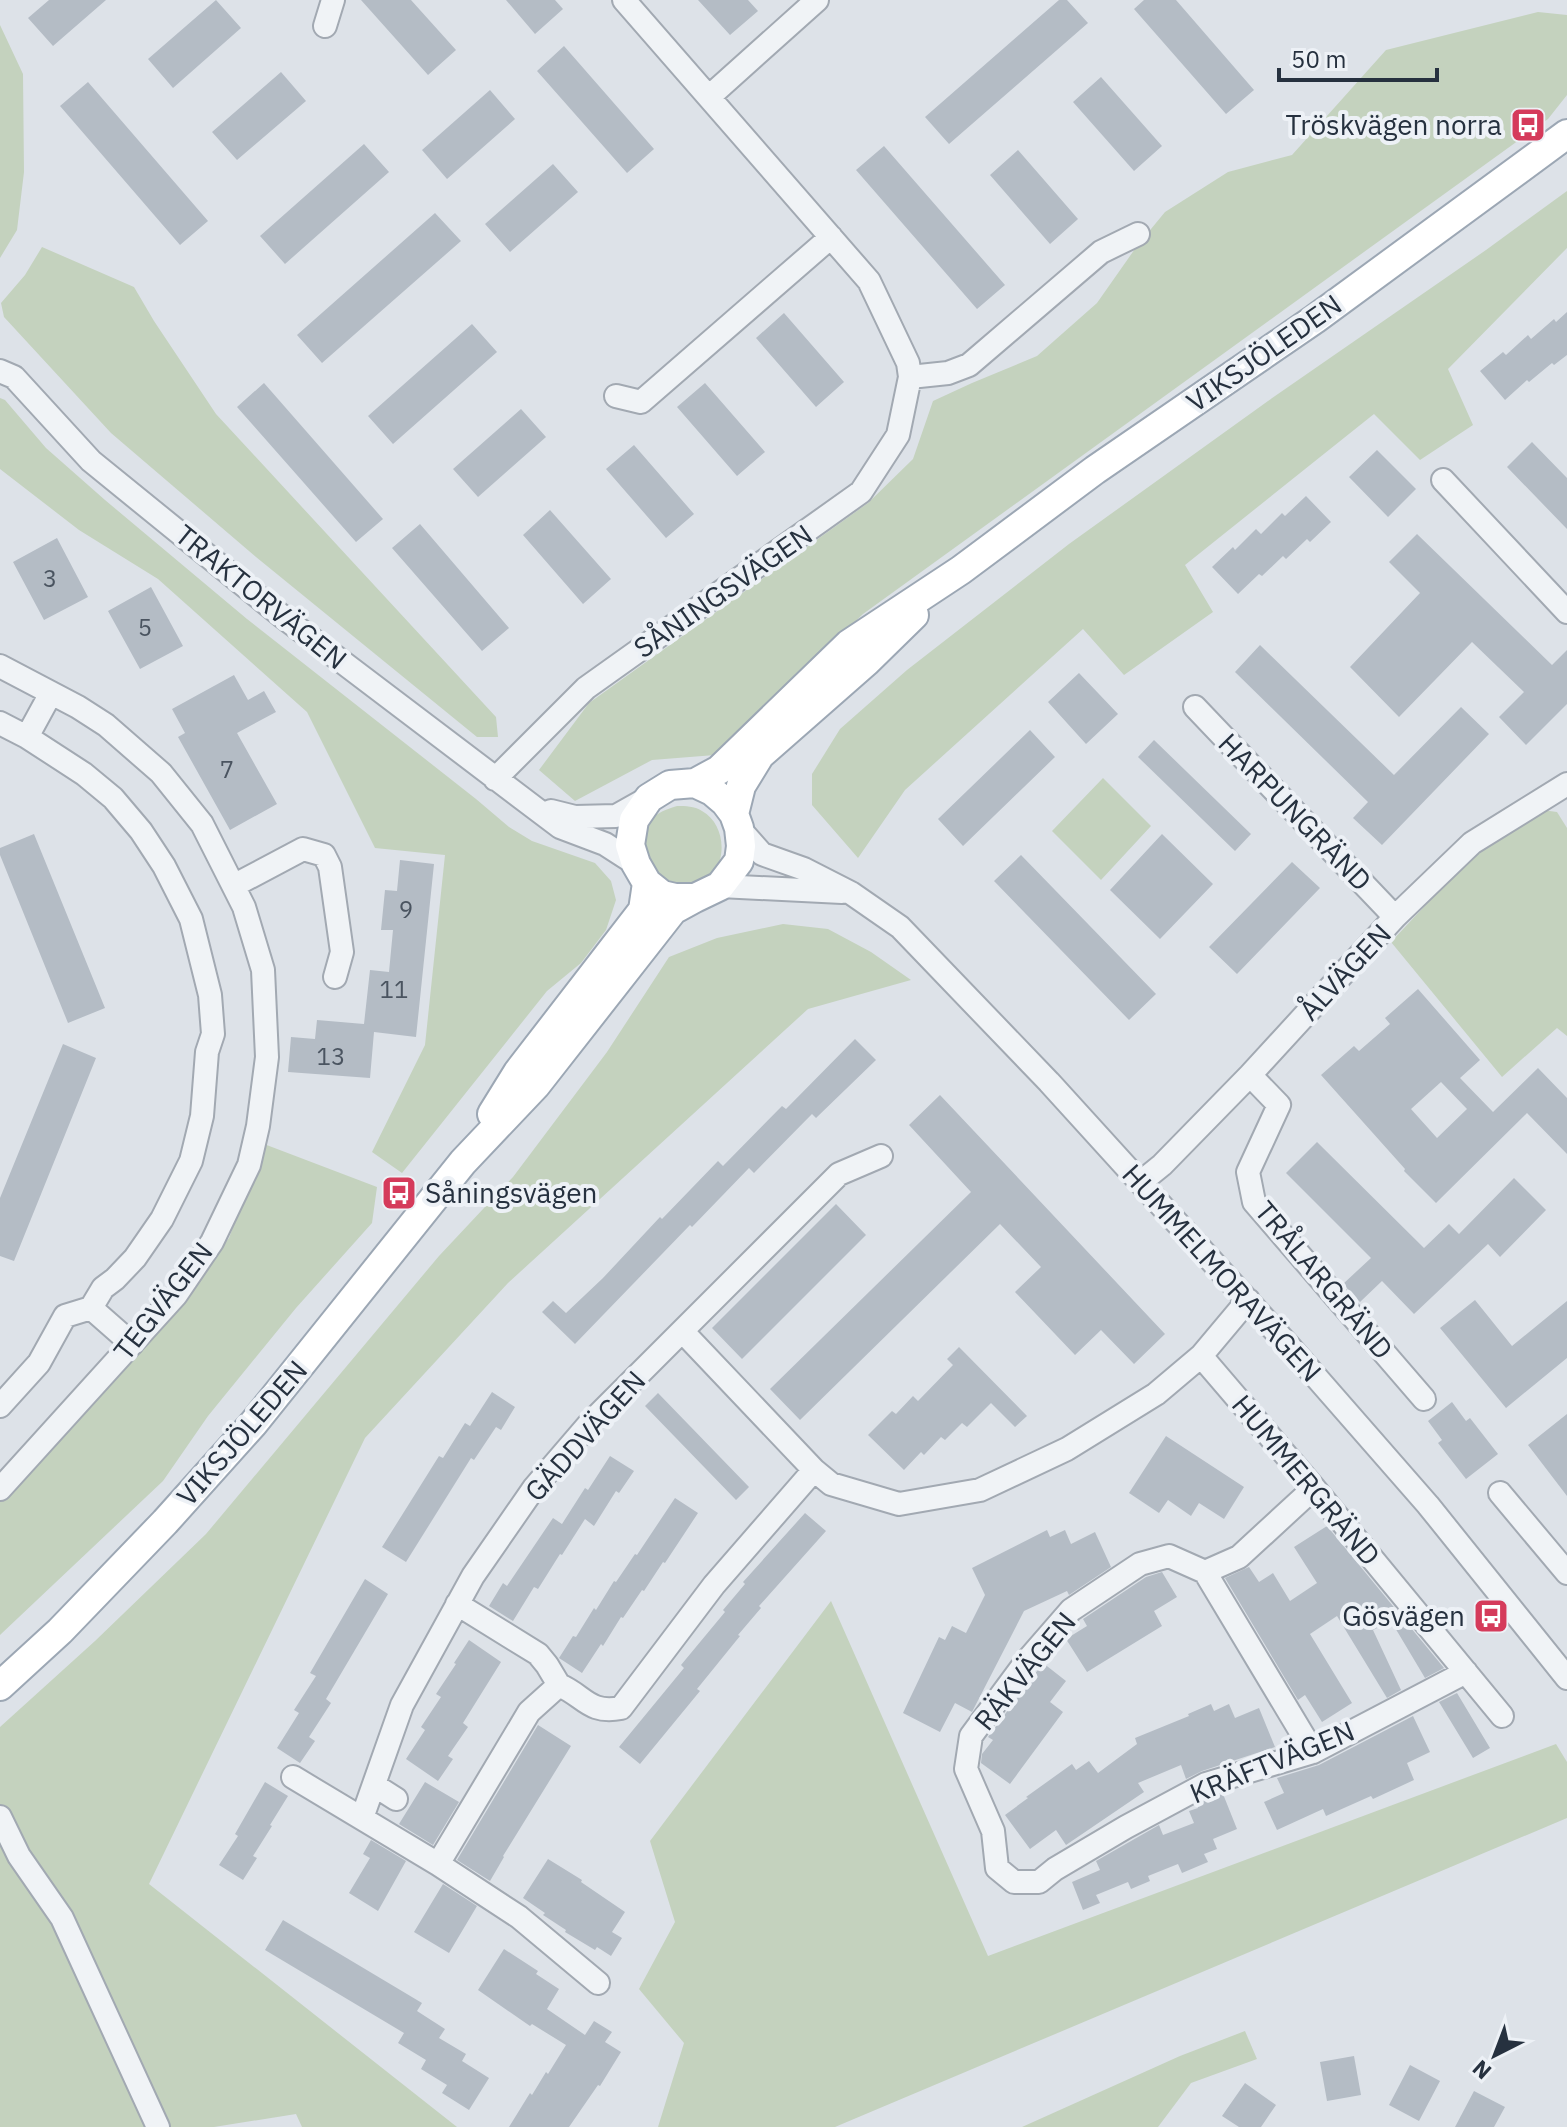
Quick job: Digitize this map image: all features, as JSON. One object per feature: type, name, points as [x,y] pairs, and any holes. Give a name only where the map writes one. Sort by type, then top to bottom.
[{"type":"main road","name":"VIKSJÖLEDEN","points":[[695,783],[719,770],[849,644],[961,570],[1095,470],[1315,319],[1567,134]]},
{"type":"main road","name":"VIKSJÖLEDEN","points":[[736,821],[741,786],[760,755],[866,662],[961,570]]},
{"type":"main road","points":[[695,783],[725,802],[736,821],[741,846],[739,861],[708,892],[675,898],[662,895],[642,873],[630,845],[634,820],[649,798],[670,785],[695,783]]},
{"type":"main road","name":"VIKSJÖLEDEN","points":[[463,1162],[518,1072],[643,910],[642,873]]},
{"type":"main road","name":"VIKSJÖLEDEN","points":[[0,1686],[60,1631],[165,1522],[253,1424],[463,1162],[536,1085],[673,910],[708,892]]},
{"type":"street","points":[[325,26],[333,0]]},
{"type":"street","points":[[624,0],[869,281],[908,363],[910,377],[948,373],[969,365],[1101,252],[1138,234]]},
{"type":"street","points":[[710,96],[817,0]]},
{"type":"street","points":[[616,396],[641,402],[831,237]]},
{"type":"street","name":"TRAKTORVÄGEN","points":[[0,371],[14,377],[91,461],[283,617],[560,827],[605,844],[642,873]]},
{"type":"street","name":"SÅNINGSVÄGEN","points":[[495,779],[586,688],[861,492],[898,435],[910,377]]},
{"type":"street","points":[[1443,480],[1567,612]]},
{"type":"street","name":"TEGVÄGEN","points":[[0,666],[106,725],[161,773],[202,824],[235,885],[263,970],[267,1057],[258,1126],[249,1165],[212,1242],[176,1295],[0,1489]]},
{"type":"street","points":[[27,737],[51,693]]},
{"type":"street","name":"HARPUNGRÄND","points":[[1195,707],[1395,917]]},
{"type":"street","points":[[0,723],[84,774],[113,798],[141,831],[164,866],[191,919],[210,995],[213,1034],[207,1052],[202,1116],[191,1161],[162,1219],[135,1258],[103,1288],[91,1308],[65,1316],[39,1363],[0,1406]]},
{"type":"street","name":"ÅLVÄGEN","points":[[1141,1182],[1162,1165],[1250,1075],[1395,917],[1472,843],[1567,784]]},
{"type":"street","name":"TRAKTORVÄGEN","points":[[536,807],[575,817],[616,816],[649,798]]},
{"type":"street","name":"HUMMELMORAVÄGEN","points":[[736,821],[762,854],[804,869],[851,893],[900,927],[1248,1300],[1428,1505],[1567,1678]]},
{"type":"street","points":[[235,885],[303,849],[324,855],[330,867],[342,952],[335,977]]},
{"type":"street","points":[[708,892],[851,893]]},
{"type":"street","name":"TRÅLARGRÄND","points":[[1250,1075],[1279,1105],[1248,1172],[1254,1202],[1424,1399]]},
{"type":"street","name":"GÄDDVÄGEN","points":[[362,1818],[402,1705],[473,1576],[534,1488],[589,1424],[839,1174],[881,1156]]},
{"type":"street","points":[[683,1332],[785,1451],[831,1484],[899,1504],[980,1490],[1067,1449],[1156,1394],[1201,1356],[1248,1300]]},
{"type":"street","points":[[91,1308],[132,1344]]},
{"type":"street","name":"HUMMERGRÄND","points":[[1201,1356],[1502,1716]]},
{"type":"street","points":[[457,1604],[538,1654],[559,1685],[597,1709],[621,1708],[714,1585],[814,1470]]},
{"type":"street","points":[[1313,1752],[1205,1572],[1239,1557],[1314,1488]]},
{"type":"street","points":[[1500,1493],[1567,1573]]},
{"type":"street","name":"RÄKVÄGEN","points":[[997,1868],[993,1831],[966,1769],[971,1736],[1025,1663],[1071,1610],[1140,1564],[1169,1556],[1205,1572]]},
{"type":"street","name":"KRÄFTVÄGEN","points":[[997,1868],[1014,1882],[1039,1882],[1055,1869],[1126,1827],[1206,1784],[1313,1752],[1466,1672]]},
{"type":"street","points":[[438,1864],[529,1712],[559,1685]]},
{"type":"street","points":[[293,1777],[519,1917],[598,1983]]},
{"type":"street","points":[[374,1785],[396,1799]]},
{"type":"street","points":[[0,1817],[19,1856],[62,1918],[158,2127]]},
{"type":"green space","points":[[1538,12],[1567,15],[1567,95],[1548,119],[863,614],[715,755],[652,760],[575,801],[539,770],[589,703],[868,503],[913,459],[933,401],[1037,356],[1097,303],[1165,212],[1228,172],[1292,155],[1386,50]]},
{"type":"green space","points":[[0,25],[23,74],[24,172],[17,230],[0,258]]},
{"type":"green space","points":[[1567,191],[1567,248],[1448,369],[1473,425],[1420,460],[1374,414],[1185,565],[1213,612],[1124,675],[1083,629],[905,790],[858,858],[812,805],[812,774],[840,729],[907,670],[1069,544]]},
{"type":"green space","points":[[42,247],[134,287],[216,414],[496,717],[498,737],[477,737],[256,557],[111,433],[4,317],[1,303],[25,275]]},
{"type":"green space","points":[[0,398],[46,448],[105,500],[247,619],[509,827],[532,841],[595,863],[611,881],[616,900],[606,930],[581,963],[547,991],[402,1173],[372,1152],[425,1045],[445,855],[375,848],[307,712],[158,579],[79,530],[0,469]]},
{"type":"green space","points":[[1103,778],[1151,826],[1101,880],[1052,831]]},
{"type":"green space","points":[[677,806],[702,811],[718,829],[721,840],[719,864],[713,874],[704,882],[692,886],[666,884],[642,854],[649,822],[659,813]]},
{"type":"green space","points":[[1535,809],[1557,812],[1567,828],[1567,1036],[1557,1028],[1502,1077],[1391,942],[1479,848]]},
{"type":"green space","points":[[783,924],[828,929],[871,952],[911,980],[808,1009],[508,1283],[365,1438],[149,1884],[457,2127],[302,2127],[296,2114],[214,2127],[0,2127],[0,1727],[206,1534],[439,1256],[513,1177],[607,1052],[669,957],[717,938]]},
{"type":"green space","points":[[264,1144],[377,1187],[372,1223],[296,1308],[208,1416],[163,1481],[0,1635],[0,1502],[100,1395],[229,1238]]},
{"type":"green space","points":[[831,1601],[988,1956],[1556,1744],[1567,1762],[1567,1818],[835,2127],[658,2127],[684,2043],[639,1989],[675,1922],[650,1841]]},
{"type":"green space","points":[[1245,2031],[1257,2059],[1191,2083],[1158,2127],[1022,2127],[1180,2056]]},
{"type":"building","points":[[49,0],[106,0],[53,46],[28,18]]},
{"type":"building","points":[[216,0],[241,28],[173,88],[148,59]]},
{"type":"building","points":[[361,0],[411,0],[456,50],[428,75]]},
{"type":"building","points":[[506,0],[555,0],[563,9],[535,34]]},
{"type":"building","points":[[698,0],[748,0],[758,11],[730,35]]},
{"type":"building","points":[[1059,0],[1067,0],[1088,23],[949,144],[925,117]]},
{"type":"building","points":[[1144,0],[1176,0],[1254,90],[1226,114],[1134,9]]},
{"type":"building","points":[[564,46],[654,149],[627,173],[537,71]]},
{"type":"building","points":[[281,72],[306,101],[237,160],[212,132]]},
{"type":"building","points":[[1101,77],[1162,146],[1134,171],[1073,102]]},
{"type":"building","points":[[88,82],[208,221],[180,245],[60,106]]},
{"type":"building","points":[[490,90],[515,119],[447,179],[422,150]]},
{"type":"building","points":[[364,144],[389,172],[285,264],[260,236]]},
{"type":"building","points":[[884,146],[1005,285],[977,309],[856,170]]},
{"type":"building","points":[[1018,150],[1078,219],[1050,244],[990,175]]},
{"type":"building","points":[[553,164],[578,192],[510,252],[485,224]]},
{"type":"building","points":[[435,213],[461,241],[322,363],[297,335]]},
{"type":"building","points":[[1567,312],[1567,355],[1529,382],[1527,380],[1505,400],[1480,371],[1503,352],[1506,355],[1528,335],[1531,339]]},
{"type":"building","points":[[784,313],[844,382],[816,407],[756,338]]},
{"type":"building","points":[[472,324],[497,352],[393,444],[368,416]]},
{"type":"building","points":[[264,383],[383,519],[356,542],[237,407]]},
{"type":"building","points":[[705,383],[765,452],[737,476],[677,407]]},
{"type":"building","points":[[521,409],[546,437],[478,497],[453,469]]},
{"type":"building","points":[[1532,442],[1567,478],[1567,529],[1507,467]]},
{"type":"building","points":[[634,445],[694,514],[666,538],[606,469]]},
{"type":"building","points":[[1377,450],[1416,489],[1388,517],[1349,477]]},
{"type":"building","points":[[1306,496],[1331,522],[1310,542],[1307,539],[1286,559],[1283,556],[1262,576],[1259,574],[1238,594],[1212,567],[1256,529],[1261,534],[1282,513],[1285,516]]},
{"type":"building","points":[[550,510],[611,579],[583,604],[523,535]]},
{"type":"building","points":[[420,524],[509,628],[482,651],[392,548]]},
{"type":"building","points":[[1417,534],[1552,665],[1567,650],[1567,704],[1526,745],[1499,717],[1524,692],[1472,642],[1399,717],[1350,667],[1420,593],[1389,562]]},
{"type":"building","points":[[57,538],[88,597],[44,620],[13,562]]},
{"type":"building","points":[[151,587],[183,646],[140,669],[108,611]]},
{"type":"building","points":[[1260,645],[1394,775],[1461,707],[1489,734],[1382,845],[1353,818],[1368,802],[1235,672]]},
{"type":"building","points":[[1079,673],[1118,714],[1086,744],[1048,702]]},
{"type":"building","points":[[234,675],[248,700],[264,691],[276,712],[237,733],[277,804],[230,830],[178,737],[185,733],[172,709]]},
{"type":"building","points":[[1030,730],[1055,757],[963,846],[938,819]]},
{"type":"building","points":[[1154,740],[1251,834],[1235,851],[1138,757]]},
{"type":"building","points":[[34,834],[105,1008],[68,1023],[0,855],[0,848]]},
{"type":"building","points":[[1162,834],[1213,884],[1160,939],[1110,890]]},
{"type":"building","points":[[1021,855],[1156,994],[1129,1020],[994,881]]},
{"type":"building","points":[[400,860],[434,864],[416,1037],[374,1032],[370,1078],[288,1072],[291,1037],[315,1039],[317,1020],[364,1024],[370,970],[389,972],[393,930],[381,930],[385,890],[397,891]]},
{"type":"building","points":[[1292,862],[1320,888],[1237,974],[1209,947]]},
{"type":"building","points":[[1418,989],[1480,1060],[1460,1078],[1493,1112],[1538,1068],[1567,1098],[1567,1154],[1527,1113],[1436,1203],[1404,1171],[1321,1075],[1354,1046],[1359,1051],[1390,1024],[1385,1018]],"holes":[[[1441,1082],[1467,1109],[1437,1138],[1411,1109]]]},
{"type":"building","points":[[855,1039],[876,1060],[816,1118],[812,1114],[754,1173],[749,1168],[575,1344],[542,1312],[553,1301],[566,1313],[718,1161],[723,1166],[782,1106],[786,1109]]},
{"type":"building","points":[[63,1044],[96,1058],[14,1261],[0,1256],[0,1198]]},
{"type":"building","points":[[940,1095],[1165,1334],[1134,1364],[1101,1330],[1075,1355],[1015,1292],[1041,1267],[1000,1224],[800,1420],[770,1389],[971,1192],[909,1125]]},
{"type":"building","points":[[1317,1142],[1424,1248],[1449,1224],[1459,1234],[1514,1178],[1546,1210],[1500,1257],[1488,1244],[1414,1314],[1382,1281],[1360,1302],[1343,1284],[1371,1258],[1286,1173]]},
{"type":"building","points":[[836,1204],[866,1235],[742,1359],[712,1328]]},
{"type":"building","points":[[1475,1300],[1512,1346],[1567,1301],[1567,1358],[1506,1408],[1440,1328]]},
{"type":"building","points":[[959,1347],[1027,1416],[1015,1427],[991,1403],[967,1427],[962,1423],[945,1440],[941,1437],[904,1470],[868,1435],[892,1411],[896,1414],[913,1396],[918,1401],[953,1365],[947,1359]]},
{"type":"building","points":[[492,1392],[515,1407],[501,1430],[496,1427],[474,1460],[471,1458],[406,1562],[382,1547],[439,1456],[443,1458],[465,1423],[470,1426]]},
{"type":"building","points":[[658,1393],[749,1487],[736,1500],[645,1406]]},
{"type":"building","points":[[1452,1402],[1466,1421],[1470,1418],[1498,1454],[1466,1479],[1438,1443],[1442,1440],[1428,1421]]},
{"type":"building","points":[[1567,1414],[1567,1496],[1528,1445]]},
{"type":"building","points":[[1166,1436],[1244,1487],[1224,1519],[1199,1503],[1191,1516],[1168,1500],[1159,1513],[1129,1493]]},
{"type":"building","points":[[610,1456],[634,1471],[619,1493],[616,1491],[594,1526],[585,1519],[538,1589],[534,1587],[513,1621],[489,1606],[503,1583],[507,1586],[553,1518],[562,1524]]},
{"type":"building","points":[[675,1498],[698,1513],[665,1563],[621,1617],[582,1673],[559,1658],[614,1581],[637,1555]]},
{"type":"building","points":[[805,1513],[826,1531],[759,1606],[761,1608],[697,1689],[700,1691],[640,1764],[619,1747],[684,1668],[681,1665],[725,1612],[723,1610],[745,1584],[743,1582]]},
{"type":"building","points":[[1327,1526],[1444,1668],[1425,1678],[1391,1621],[1373,1630],[1401,1690],[1387,1698],[1337,1616],[1310,1634],[1352,1703],[1322,1722],[1305,1695],[1298,1700],[1225,1578],[1249,1567],[1259,1582],[1273,1573],[1290,1601],[1317,1583],[1294,1547]]},
{"type":"building","points":[[1047,1530],[1050,1537],[1065,1530],[1071,1544],[1095,1532],[1111,1567],[1069,1595],[1067,1591],[1024,1611],[972,1712],[955,1703],[940,1732],[903,1713],[939,1637],[945,1640],[952,1626],[966,1633],[985,1595],[972,1568]]},
{"type":"building","points":[[1162,1572],[1177,1597],[1154,1611],[1162,1626],[1087,1672],[1066,1639],[1087,1626],[1083,1619],[1146,1577]]},
{"type":"building","points":[[365,1579],[388,1594],[326,1699],[331,1703],[309,1737],[315,1741],[300,1763],[277,1748],[299,1713],[294,1710],[316,1676],[310,1673]]},
{"type":"building","points":[[469,1640],[501,1662],[463,1723],[468,1727],[448,1756],[453,1759],[438,1781],[406,1759],[425,1730],[421,1727],[441,1697],[436,1694]]},
{"type":"building","points":[[1043,1663],[1066,1681],[1050,1702],[1063,1712],[1010,1784],[981,1763],[982,1754],[993,1740],[988,1737]]},
{"type":"building","points":[[1457,1693],[1490,1748],[1473,1758],[1439,1702]]},
{"type":"building","points":[[1211,1704],[1214,1711],[1229,1704],[1235,1718],[1259,1708],[1275,1747],[1186,1779],[1181,1765],[1138,1783],[1144,1792],[1066,1845],[1056,1830],[1030,1849],[1005,1815],[1072,1764],[1076,1770],[1089,1761],[1098,1773],[1137,1744],[1135,1738]]},
{"type":"building","points":[[1413,1716],[1430,1752],[1407,1763],[1414,1780],[1326,1816],[1323,1809],[1277,1830],[1264,1802],[1284,1793],[1277,1778],[1319,1765]]},
{"type":"building","points":[[538,1725],[571,1746],[490,1881],[457,1860]]},
{"type":"building","points":[[265,1782],[288,1796],[253,1856],[257,1858],[243,1880],[219,1865],[238,1836],[235,1834]]},
{"type":"building","points":[[425,1782],[459,1802],[433,1845],[399,1824]]},
{"type":"building","points":[[1223,1794],[1237,1829],[1213,1839],[1217,1849],[1204,1854],[1208,1862],[1182,1873],[1178,1864],[1148,1876],[1150,1881],[1131,1889],[1128,1882],[1096,1895],[1100,1903],[1083,1910],[1072,1882],[1100,1870],[1096,1861],[1159,1825],[1163,1835],[1194,1823],[1189,1811],[1211,1797]]},
{"type":"building","points":[[371,1840],[406,1861],[378,1911],[349,1893],[370,1858],[363,1854]]},
{"type":"building","points":[[548,1859],[625,1912],[612,1932],[622,1938],[611,1956],[565,1932],[523,1898]]},
{"type":"building","points":[[443,1884],[477,1906],[449,1953],[414,1932]]},
{"type":"building","points":[[283,1920],[422,2003],[417,2011],[445,2029],[439,2038],[466,2054],[462,2061],[489,2078],[469,2110],[442,2093],[447,2085],[421,2069],[426,2060],[398,2043],[404,2033],[265,1950]]},
{"type":"building","points":[[504,1949],[559,1989],[547,2009],[585,2035],[594,2021],[612,2032],[605,2042],[621,2052],[569,2127],[509,2127],[566,2045],[532,2024],[530,2026],[478,1990]]},
{"type":"building","points":[[1354,2056],[1361,2095],[1327,2101],[1320,2062]]},
{"type":"building","points":[[1410,2065],[1440,2081],[1419,2121],[1389,2105]]},
{"type":"building","points":[[1245,2083],[1276,2105],[1261,2127],[1239,2127],[1222,2116]]},
{"type":"building","points":[[1474,2091],[1505,2107],[1494,2127],[1455,2127]]},
{"type":"place","name":"Tröskvägen norra","points":[[1528,125]]},
{"type":"place","name":"Såningsvägen","points":[[399,1193]]},
{"type":"place","name":"Gösvägen","points":[[1491,1616]]}]
